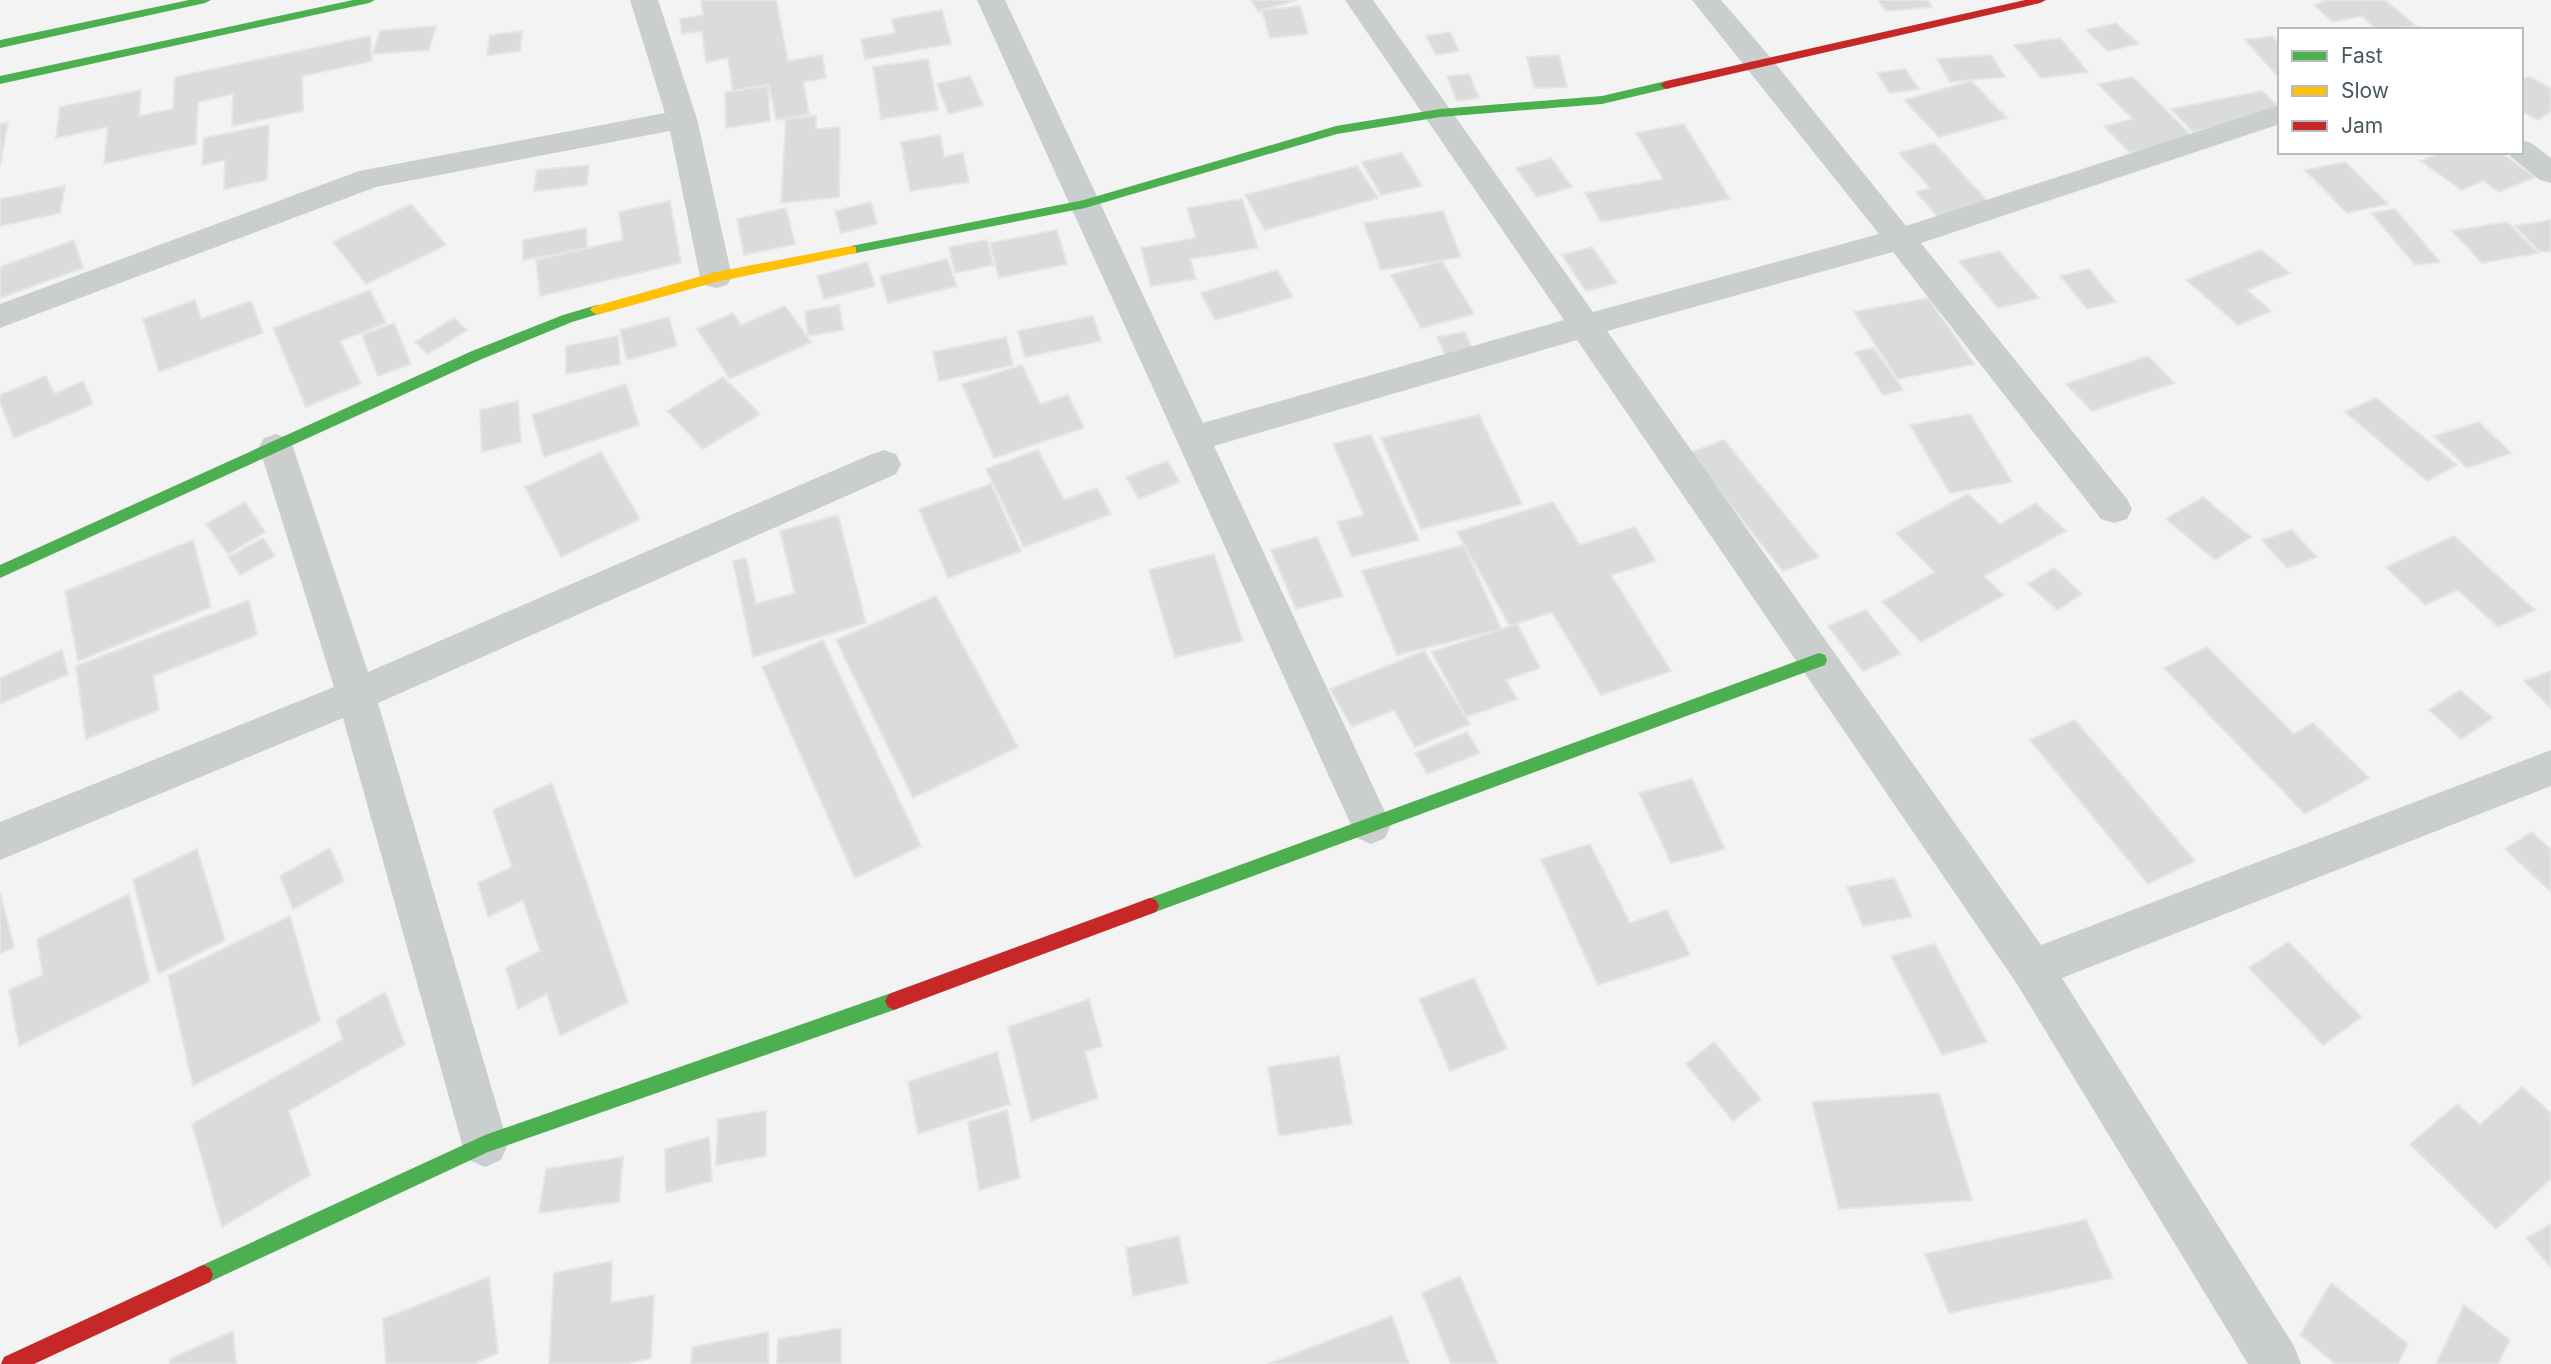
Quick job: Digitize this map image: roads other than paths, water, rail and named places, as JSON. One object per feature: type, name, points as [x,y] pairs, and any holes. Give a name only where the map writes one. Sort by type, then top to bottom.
[{"type":"street","points":[[0,44],[205,0]]},
{"type":"street","points":[[0,80],[369,0]]},
{"type":"street","points":[[644,0],[681,119],[716,277]]},
{"type":"street","points":[[991,0],[1371,825]]},
{"type":"street","points":[[1359,0],[2032,969],[2276,1364]]},
{"type":"street","points":[[1706,0],[1761,64],[2114,509]]},
{"type":"street","points":[[0,572],[477,355],[568,318],[716,277],[1085,204],[1336,130],[1440,113],[1602,100],[2040,0]]},
{"type":"street","points":[[1192,439],[1587,325],[1900,239],[2278,115]]},
{"type":"street","points":[[0,316],[370,178],[681,119]]},
{"type":"street","points":[[2523,152],[2551,173]]},
{"type":"street","points":[[276,447],[356,695],[485,1144]]},
{"type":"street","points":[[0,841],[356,695],[884,464]]},
{"type":"street","points":[[11,1364],[485,1144],[893,1000],[1819,660]]},
{"type":"street","points":[[2032,969],[2551,768]]}]
